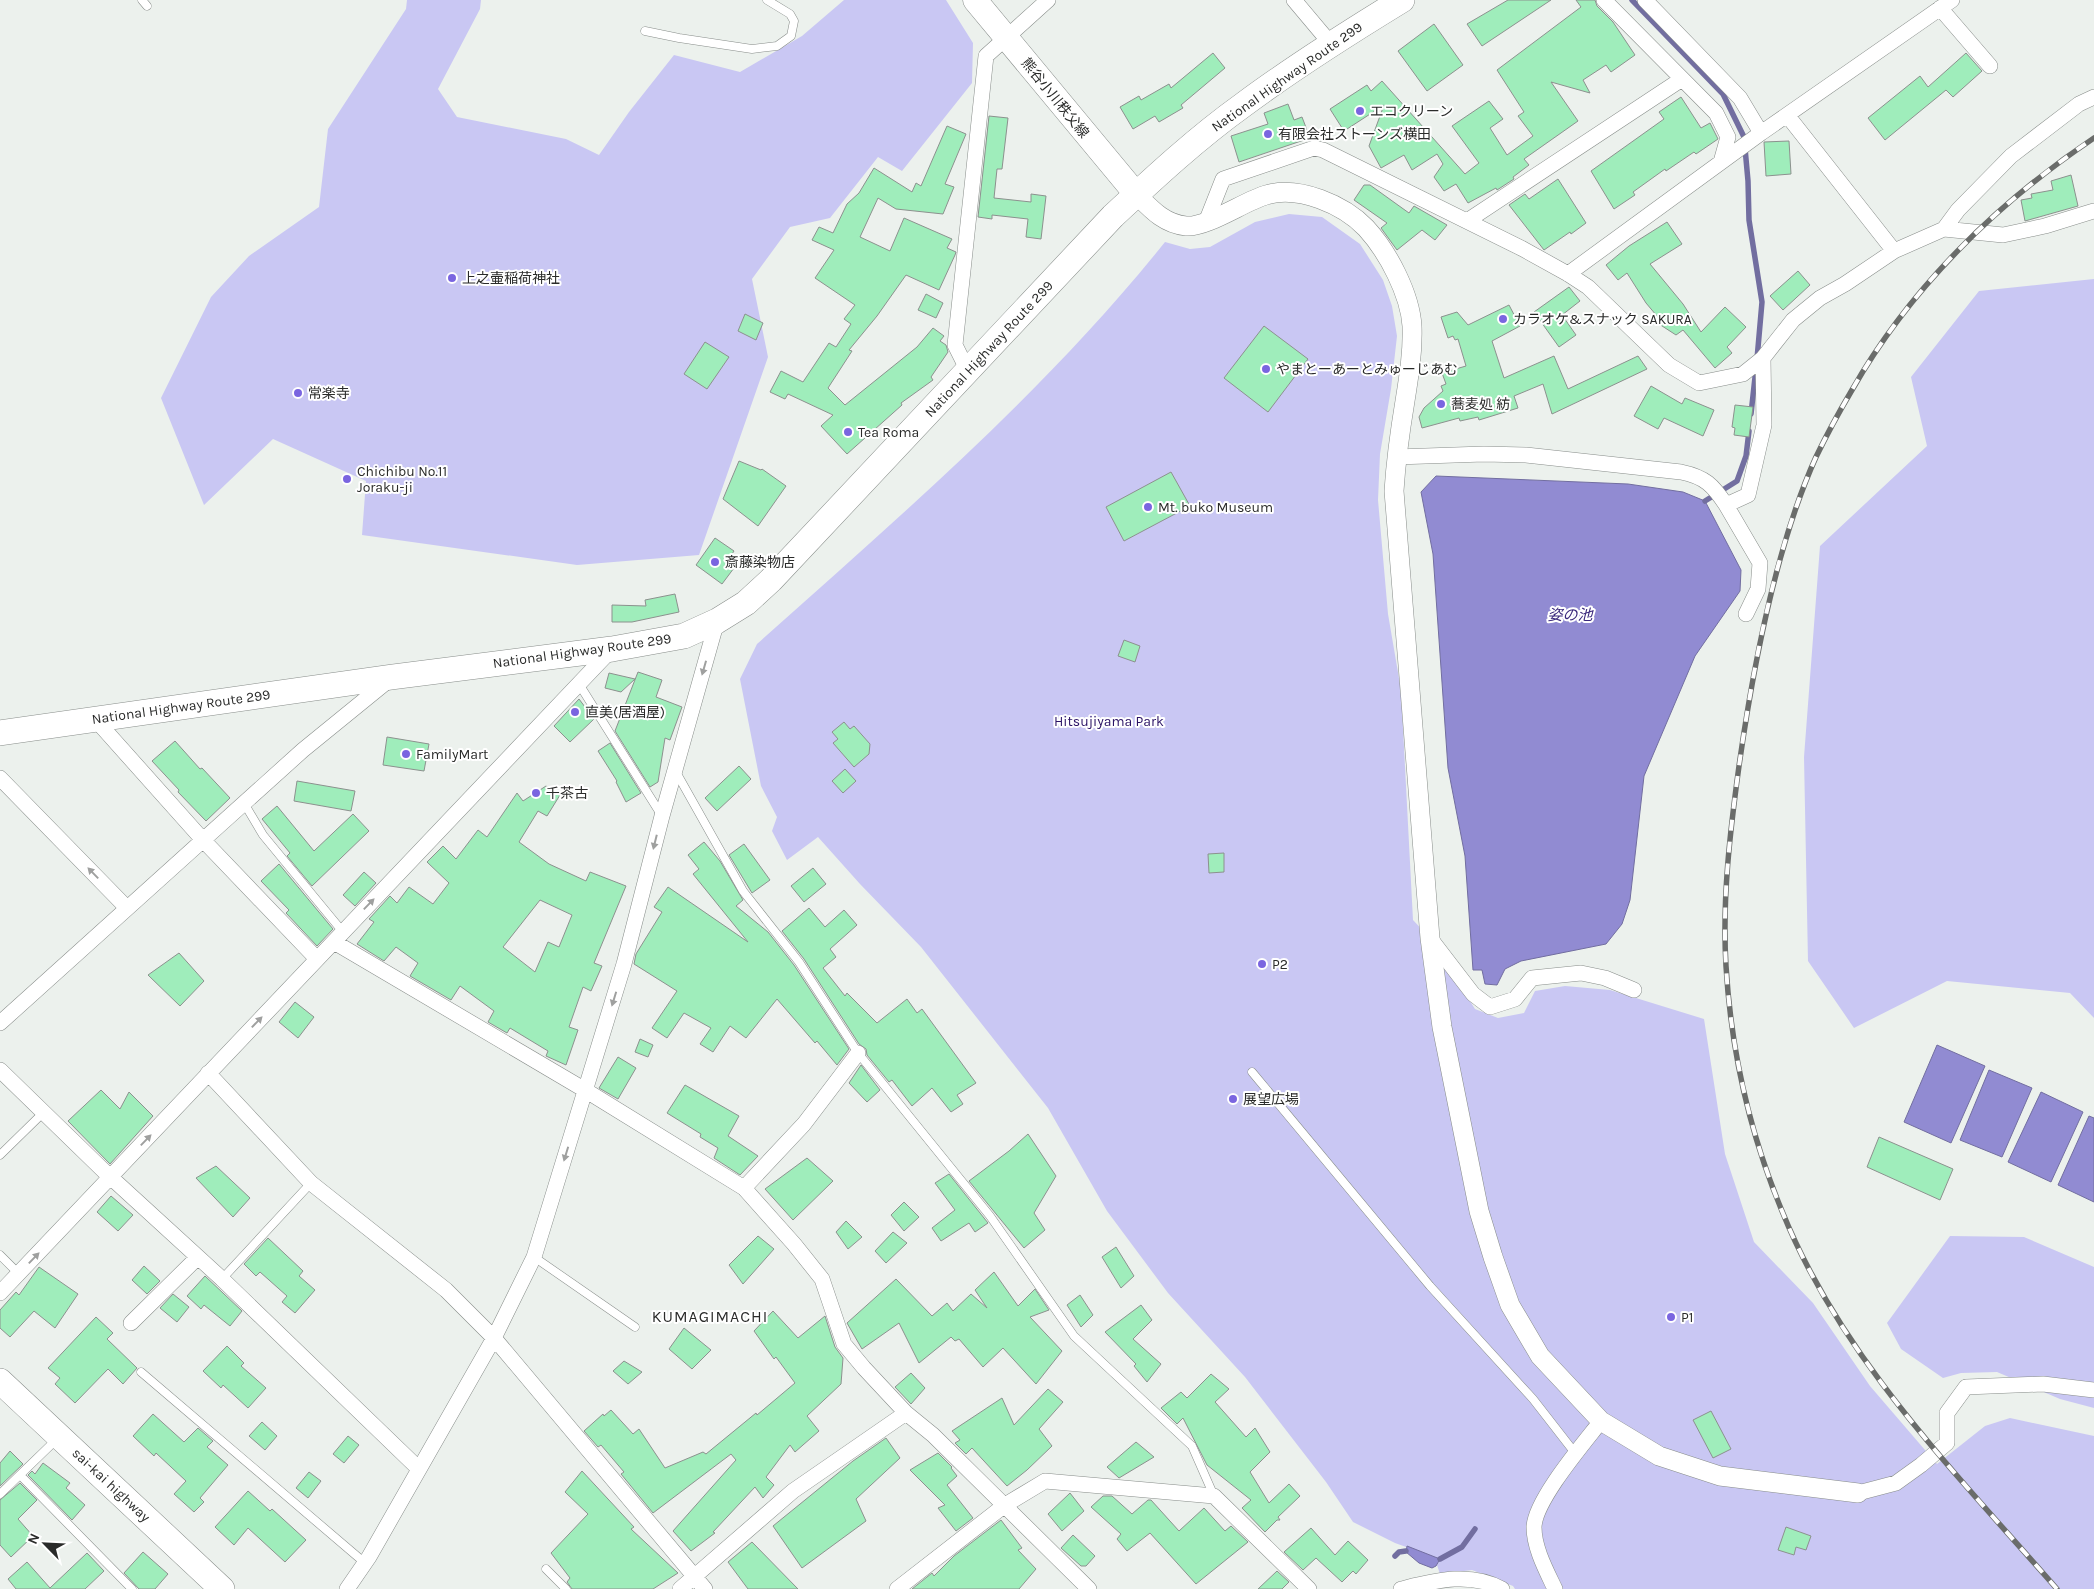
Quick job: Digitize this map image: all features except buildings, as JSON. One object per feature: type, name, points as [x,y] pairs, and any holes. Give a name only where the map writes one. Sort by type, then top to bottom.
[{"type":"highway","name":"National Highway Route 299","points":[[0,733],[392,677],[612,650],[684,636],[717,621],[746,603],[771,580],[1113,216],[1136,194],[1243,105],[1331,44],[1402,0]]},
{"type":"highway","name":"sai-kai highway","points":[[0,1381],[222,1589]]},
{"type":"main road","name":"熊谷小川秩父線","points":[[975,0],[1136,194]]},
{"type":"street","points":[[968,371],[955,345],[986,56],[1048,0]]},
{"type":"street","points":[[1294,0],[1331,44]]},
{"type":"street","points":[[1604,0],[1716,112],[1728,137],[1721,162]]},
{"type":"street","points":[[1646,0],[1740,98],[1761,133]]},
{"type":"street","points":[[1568,274],[1761,133],[1946,4],[1990,66]]},
{"type":"street","points":[[1467,221],[1682,78]]},
{"type":"street","points":[[1944,229],[1958,210],[2011,156],[2079,104],[2094,97]]},
{"type":"street","points":[[1787,115],[1894,251]]},
{"type":"street","points":[[1206,222],[1223,179],[1314,148],[1323,150],[1467,221],[1568,274],[1588,287],[1669,364],[1699,383],[1743,374],[1763,358],[1793,320],[1820,298],[1845,284],[1894,251],[1944,229],[2002,235],[2045,226],[2094,211]]},
{"type":"street","points":[[1136,194],[1166,221],[1187,226],[1206,222],[1268,194],[1289,193],[1328,201],[1365,228],[1383,251],[1406,296],[1410,310],[1411,358],[1396,457],[1394,491],[1430,938],[1442,1027],[1479,1211],[1510,1305],[1540,1356],[1601,1420],[1659,1456],[1720,1476],[1858,1493],[1896,1483],[1947,1443],[1947,1413],[1966,1387],[2043,1384],[2094,1390]]},
{"type":"street","points":[[1726,506],[1748,495],[1760,449],[1764,425],[1763,358]]},
{"type":"street","points":[[1396,457],[1484,454],[1526,456],[1680,472],[1704,480],[1714,488],[1760,564],[1758,589],[1746,614]]},
{"type":"street","points":[[347,1589],[365,1563],[494,1338],[534,1257],[624,964],[674,770],[717,621]]},
{"type":"street","points":[[0,1293],[612,650]]},
{"type":"street","points":[[0,1023],[303,750],[392,677]]},
{"type":"street","points":[[96,719],[203,840],[317,959]]},
{"type":"street","points":[[0,778],[127,908]]},
{"type":"street","points":[[338,937],[744,1188],[794,1244],[822,1279],[844,1344],[864,1368],[906,1413],[933,1435],[1089,1589]]},
{"type":"street","points":[[1430,938],[1473,994],[1490,1006],[1514,999],[1532,978],[1580,973],[1605,978],[1634,990]]},
{"type":"street","points":[[744,1188],[804,1124],[858,1053]]},
{"type":"street","points":[[0,1070],[110,1177],[222,1278],[419,1468]]},
{"type":"street","points":[[208,1073],[310,1183],[446,1290],[494,1338],[705,1589]]},
{"type":"street","points":[[131,1324],[198,1257]]},
{"type":"street","points":[[680,1589],[793,1491],[906,1413]]},
{"type":"street","points":[[1554,1589],[1535,1539],[1534,1525],[1545,1498],[1575,1453],[1601,1420]]},
{"type":"street","points":[[897,1589],[1005,1505],[1045,1481],[1214,1496],[1309,1589]]},
{"type":"street","points":[[1401,1589],[1445,1579],[1478,1580],[1502,1589]]},
{"type":"lane","points":[[646,31],[752,49],[766,49],[778,46],[792,36],[794,21],[790,14],[767,0]]},
{"type":"lane","points":[[579,684],[662,816]]},
{"type":"lane","points":[[674,770],[743,891],[799,962],[858,1053],[990,1216],[1074,1336],[1192,1446],[1214,1496]]},
{"type":"lane","points":[[244,803],[263,835],[338,937]]},
{"type":"lane","points":[[1252,1072],[1430,1286],[1533,1400],[1575,1453]]},
{"type":"lane","points":[[0,1155],[44,1112]]},
{"type":"lane","points":[[222,1278],[310,1183]]},
{"type":"lane","points":[[0,1255],[18,1274]]},
{"type":"lane","points":[[534,1257],[636,1327]]},
{"type":"lane","points":[[141,1372],[365,1563]]},
{"type":"lane","points":[[0,1494],[60,1437]]},
{"type":"lane","points":[[20,1475],[132,1589]]},
{"type":"lane","points":[[546,1569],[566,1589]]},
{"type":"green space","points":[[407,0],[481,0],[480,9],[438,89],[457,117],[566,139],[599,155],[629,112],[674,55],[740,72],[802,36],[844,0],[946,0],[973,43],[972,83],[902,171],[878,157],[830,218],[790,227],[752,279],[768,357],[699,555],[577,565],[362,535],[366,481],[273,439],[204,505],[161,398],[211,297],[249,256],[319,207],[328,129],[406,9]]},
{"type":"green space","name":"Hitsujiyama Park","points":[[1289,214],[1322,217],[1360,244],[1383,280],[1392,306],[1397,336],[1391,389],[1380,454],[1378,500],[1388,614],[1401,690],[1413,920],[1430,938],[1475,1009],[1498,1018],[1524,1013],[1535,991],[1565,986],[1610,990],[1704,1019],[1725,1154],[1754,1242],[1813,1303],[1870,1386],[1937,1464],[1985,1426],[2010,1418],[2094,1436],[2094,1589],[1515,1589],[1513,1586],[1472,1570],[1440,1574],[1437,1565],[1440,1559],[1395,1543],[1353,1522],[1326,1482],[1245,1377],[1168,1293],[1107,1211],[1048,1108],[921,947],[818,837],[787,860],[772,831],[777,817],[761,786],[740,679],[757,644],[917,500],[1021,401],[1119,297],[1165,242],[1190,249],[1210,247],[1255,222]]},
{"type":"green space","points":[[2094,279],[2094,1018],[2070,993],[1947,981],[1854,1028],[1808,961],[1804,757],[1820,546],[1927,446],[1911,377],[1979,291]]},
{"type":"green space","points":[[1950,1236],[2024,1237],[2094,1267],[2094,1408],[2060,1399],[1997,1372],[1961,1373],[1943,1378],[1901,1349],[1887,1323]]},
{"type":"water","name":"姿の池","points":[[1436,476],[1628,484],[1683,492],[1705,501],[1741,570],[1740,591],[1695,656],[1644,776],[1630,900],[1622,924],[1606,944],[1521,961],[1505,969],[1497,985],[1485,984],[1482,970],[1473,970],[1465,856],[1448,768],[1433,554],[1421,492]]},
{"type":"water","points":[[1937,1045],[1985,1066],[1951,1143],[1904,1122]]},
{"type":"water","points":[[1989,1070],[2032,1088],[2002,1157],[1960,1140]]},
{"type":"water","points":[[2041,1092],[2083,1112],[2051,1182],[2008,1162]]},
{"type":"water","points":[[2089,1116],[2094,1118],[2094,1202],[2058,1185]]},
{"type":"water","points":[[1407,1546],[1440,1559],[1436,1566],[1432,1568],[1419,1563],[1406,1552]]},
{"type":"waterway","points":[[1632,0],[1723,94],[1744,137],[1749,220],[1762,302],[1757,359]]},
{"type":"waterway","points":[[1751,414],[1756,368]]},
{"type":"waterway","points":[[1705,501],[1737,481],[1746,456],[1749,431]]},
{"type":"waterway","points":[[1440,1559],[1462,1547],[1475,1529]]},
{"type":"waterway","points":[[1395,1556],[1399,1552],[1406,1551]]},
{"type":"railway","points":[[2057,1589],[1903,1411],[1835,1315],[1807,1265],[1782,1211],[1760,1152],[1744,1091],[1732,1029],[1726,966],[1725,916],[1730,841],[1736,791],[1751,689],[1767,608],[1801,492],[1816,457],[1842,407],[1875,353],[1928,283],[1958,250],[2023,190],[2094,138]]},
{"type":"place","name":"エコクリーン","points":[[1360,111]]},
{"type":"place","name":"有限会社ストーンズ横田","points":[[1268,134]]},
{"type":"place","name":"上之壷稲荷神社","points":[[452,278]]},
{"type":"place","name":"カラオケ&スナック SAKURA","points":[[1503,319]]},
{"type":"place","name":"やまとーあーとみゅーじあむ","points":[[1266,369]]},
{"type":"place","name":"常楽寺","points":[[298,393]]},
{"type":"place","name":"蕎麦処 紡","points":[[1441,404]]},
{"type":"place","name":"Tea Roma","points":[[848,432]]},
{"type":"place","name":"Chichibu No.11 Joraku-ji","points":[[347,479]]},
{"type":"place","name":"Mt. buko Museum","points":[[1148,507]]},
{"type":"place","name":"斎藤染物店","points":[[715,562]]},
{"type":"place","name":"直美(居酒屋)","points":[[575,712]]},
{"type":"place","name":"FamilyMart","points":[[406,754]]},
{"type":"place","name":"千茶古","points":[[536,793]]},
{"type":"place","name":"P2","points":[[1262,964]]},
{"type":"place","name":"展望広場","points":[[1233,1099]]},
{"type":"place","name":"P1","points":[[1671,1317]]},
{"type":"district","name":"KUMAGIMACHI","points":[[710,1316]]}]
